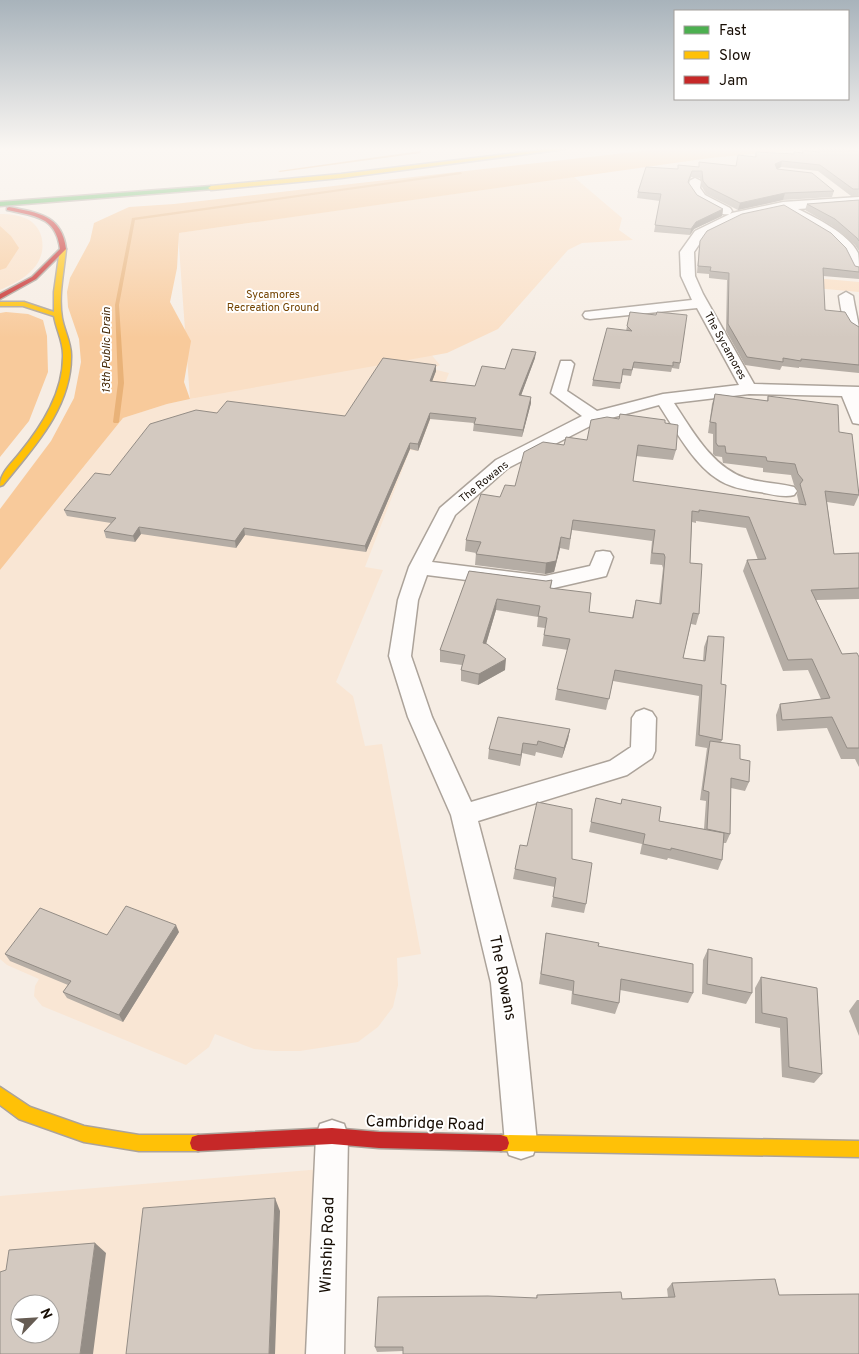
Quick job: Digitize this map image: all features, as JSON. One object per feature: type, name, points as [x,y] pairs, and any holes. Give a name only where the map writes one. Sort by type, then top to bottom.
[{"type":"main road","points":[[0,483],[43,427],[54,408],[65,378],[67,355],[58,315],[63,249],[62,225],[39,216],[20,212]]},
{"type":"main road","points":[[0,298],[23,286],[42,272],[63,249]]},
{"type":"main road","points":[[0,304],[24,304],[58,315]]},
{"type":"main road","name":"Cambridge Road","points":[[0,1095],[25,1113],[84,1134],[139,1143],[167,1144],[332,1136],[379,1140],[859,1149]]},
{"type":"street","points":[[729,212],[736,216]]},
{"type":"street","name":"The Sycamores","points":[[749,388],[688,276],[688,252],[699,234],[736,216],[754,212]]},
{"type":"street","points":[[795,212],[810,220],[848,247],[858,263],[859,269]]},
{"type":"street","points":[[846,296],[849,317],[859,330]]},
{"type":"street","name":"The Sycamores","points":[[590,315],[702,303]]},
{"type":"street","points":[[610,312],[621,324]]},
{"type":"street","points":[[559,393],[566,364]]},
{"type":"street","name":"The Rowans","points":[[521,1143],[516,1072],[506,983],[464,815],[420,717],[400,656],[408,600],[418,567],[447,512],[502,464],[594,417],[662,399],[749,388],[854,392],[859,419]]},
{"type":"street","points":[[539,390],[559,393],[594,417]]},
{"type":"street","points":[[662,399],[719,472],[750,490],[788,491]]},
{"type":"street","points":[[418,567],[545,583],[599,571],[603,557]]},
{"type":"street","points":[[464,815],[618,768],[643,751],[644,718]]},
{"type":"street","name":"Winship Road","points":[[325,1354],[332,1136]]},
{"type":"shaded area","points":[[118,212],[326,212],[179,233],[177,268],[170,302],[191,341],[184,382],[190,399],[123,418],[0,570],[0,509],[51,441],[74,398],[81,362],[79,339],[68,307],[67,292],[70,278],[90,241],[94,223]]},
{"type":"shaded area","points":[[0,226],[11,236],[19,248],[6,268],[0,270]]},
{"type":"shaded area","points":[[0,313],[28,314],[43,320],[47,336],[48,372],[29,421],[0,457]]},
{"type":"shaded area","points":[[430,353],[440,365],[433,369],[449,373],[418,451],[410,450],[365,567],[383,570],[336,682],[353,696],[365,746],[382,744],[421,954],[397,958],[398,985],[393,1007],[378,1027],[358,1042],[300,1051],[275,1051],[254,1049],[215,1034],[209,1047],[186,1065],[42,1006],[34,996],[35,986],[39,979],[7,965],[0,959],[0,570],[123,418],[167,404],[320,372]]},
{"type":"shaded area","points":[[345,1167],[344,1354],[0,1354],[0,1196]]},
{"type":"green space","name":"Sycamores Recreation Ground","points":[[325,212],[615,212],[622,218],[619,230],[633,240],[582,243],[568,250],[498,329],[447,353],[190,399],[178,233]]},
{"type":"green space","points":[[0,214],[21,217],[33,223],[41,235],[42,249],[38,263],[30,273],[0,290]]},
{"type":"green space","points":[[780,275],[859,282],[859,292],[781,285]]},
{"type":"building","points":[[657,212],[716,212],[696,222],[691,229],[655,225]]},
{"type":"building","points":[[750,212],[796,212],[831,233],[846,248],[855,266],[859,267],[859,272],[823,268],[825,310],[845,312],[851,322],[859,327],[859,365],[783,358],[783,362],[747,357],[728,324],[729,273],[710,271],[711,267],[698,266],[700,241],[707,231],[742,214]]},
{"type":"building","points":[[822,212],[859,212],[859,241],[857,238],[835,219]]},
{"type":"building","points":[[630,312],[656,315],[657,312],[687,315],[680,363],[673,362],[673,366],[634,362],[632,370],[623,369],[621,383],[593,380],[607,328],[632,331],[627,326]]},
{"type":"building","points":[[512,349],[536,352],[519,395],[531,397],[523,430],[474,424],[476,418],[430,413],[418,444],[410,443],[365,546],[244,528],[235,541],[139,527],[133,536],[104,531],[116,518],[64,510],[95,473],[110,475],[150,424],[196,410],[217,413],[227,401],[345,416],[383,358],[436,365],[430,381],[475,386],[482,366],[505,369]]},
{"type":"building","points":[[715,394],[768,401],[768,396],[838,405],[839,432],[852,434],[859,495],[825,491],[834,554],[859,553],[859,588],[811,590],[842,654],[857,653],[859,657],[859,748],[847,748],[832,717],[782,720],[780,704],[830,698],[812,659],[788,660],[747,560],[766,559],[749,517],[699,510],[699,512],[692,511],[690,563],[702,564],[699,614],[693,613],[683,658],[705,661],[708,636],[724,637],[721,684],[726,685],[722,740],[699,735],[702,685],[615,670],[609,699],[557,689],[570,639],[544,635],[547,618],[538,616],[540,606],[497,599],[483,643],[506,659],[479,674],[461,670],[465,655],[440,650],[469,571],[546,581],[552,580],[550,588],[591,593],[589,612],[633,618],[636,600],[661,604],[665,557],[664,554],[652,553],[655,530],[573,520],[570,539],[561,537],[556,561],[546,563],[476,554],[481,542],[466,540],[481,494],[500,497],[505,485],[515,486],[524,452],[543,442],[564,445],[566,437],[587,440],[591,420],[607,417],[619,419],[620,414],[665,420],[665,423],[678,425],[676,450],[638,445],[633,481],[806,505],[800,484],[803,480],[798,474],[795,464],[767,461],[766,457],[726,453],[725,446],[718,446],[716,443],[716,423],[710,422]]},
{"type":"building","points":[[498,717],[570,729],[564,748],[538,741],[537,745],[523,743],[521,755],[489,749]]},
{"type":"building","points":[[710,741],[740,745],[740,759],[750,761],[749,782],[731,778],[730,834],[707,829],[709,792],[703,790]]},
{"type":"building","points":[[596,798],[621,804],[622,799],[661,807],[659,821],[724,833],[722,860],[671,848],[671,850],[643,844],[645,834],[591,822]]},
{"type":"building","points":[[537,802],[572,809],[572,859],[592,863],[586,904],[553,897],[556,878],[515,869],[520,845],[527,846]]},
{"type":"building","points":[[126,906],[176,925],[119,1015],[63,992],[71,981],[5,954],[40,908],[107,935]]},
{"type":"building","points":[[546,933],[599,943],[598,946],[693,964],[693,993],[621,979],[619,1003],[573,994],[574,981],[541,974]]},
{"type":"building","points":[[708,949],[752,958],[752,993],[707,984]]},
{"type":"building","points":[[761,977],[817,988],[822,1074],[789,1067],[787,1018],[762,1013]]},
{"type":"building","points":[[275,1198],[269,1354],[126,1354],[143,1208]]},
{"type":"building","points":[[95,1243],[80,1354],[0,1354],[0,1272],[6,1270],[9,1250]]},
{"type":"building","points":[[775,1279],[779,1295],[859,1294],[859,1354],[403,1354],[403,1347],[375,1347],[378,1297],[488,1296],[537,1298],[537,1295],[621,1292],[622,1299],[675,1297],[672,1283]]},
{"type":"waterway","name":"13th Public Drain","points":[[116,422],[121,383],[117,305],[133,219],[182,212]]},
{"type":"traffic: slow","points":[[0,483],[46,424],[62,390],[66,373],[67,354],[58,317],[57,300],[63,249]]},
{"type":"traffic: slow","points":[[0,304],[24,304],[57,315]]},
{"type":"traffic: slow","points":[[0,1095],[25,1113],[84,1134],[139,1143],[198,1143]]},
{"type":"traffic: slow","points":[[501,1143],[859,1149]]},
{"type":"traffic: jam","points":[[0,297],[34,278],[63,249],[62,238],[53,223],[38,215],[24,212]]},
{"type":"traffic: jam","points":[[198,1143],[332,1136],[379,1140],[501,1143]]}]
